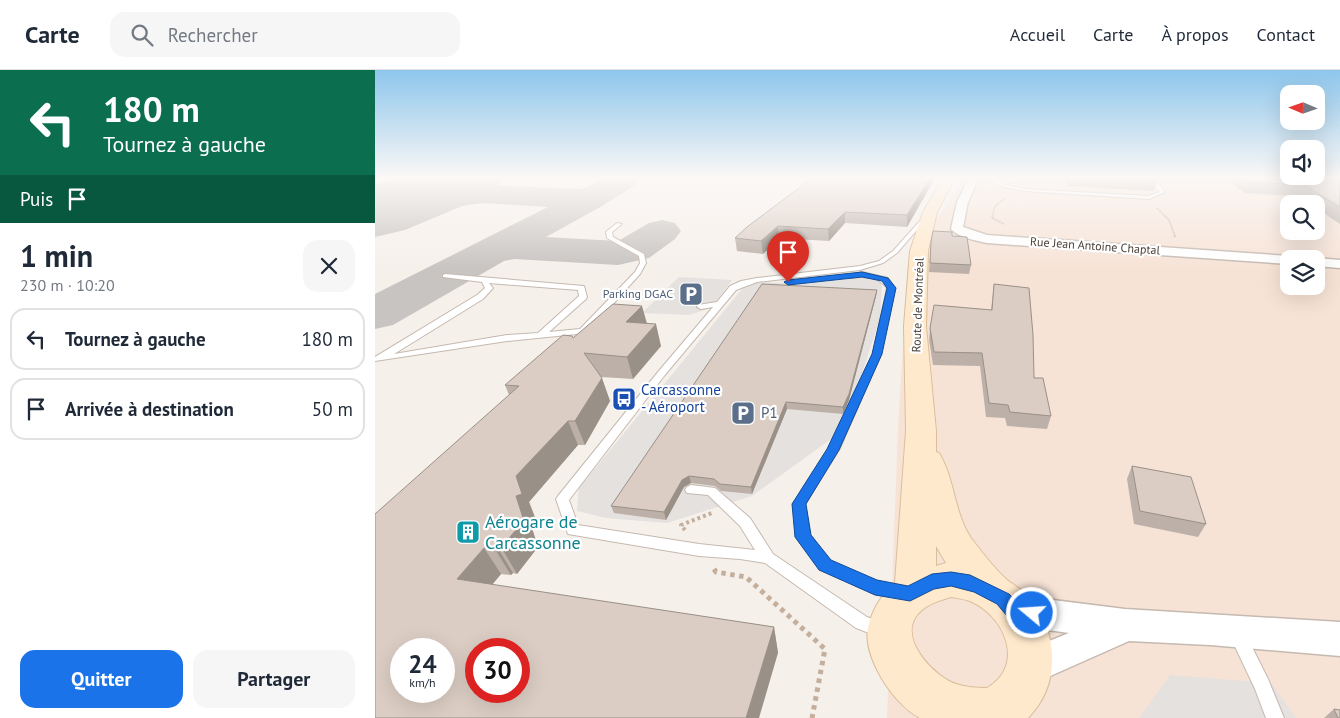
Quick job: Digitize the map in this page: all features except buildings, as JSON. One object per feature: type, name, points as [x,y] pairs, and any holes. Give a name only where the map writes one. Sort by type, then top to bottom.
[{"type":"main road","name":"Route de Montréal","points":[[905,605],[921,431],[915,326],[919,251],[932,208]]},
{"type":"main road","name":"Route de Montréal","points":[[921,431],[939,505],[955,546],[1002,600]]},
{"type":"main road","points":[[951,579],[970,582],[1002,600],[1027,634],[1031,667],[1024,688],[1008,704],[986,716],[962,714],[939,707],[918,706],[892,654],[905,605],[932,582],[951,579]]},
{"type":"street","name":"Rue Jean Antoine Chaptal","points":[[961,208],[957,220],[957,229],[970,235],[987,239],[1280,259]]},
{"type":"street","points":[[1325,263],[1340,264]]},
{"type":"street","points":[[1002,600],[1125,625],[1340,639]]},
{"type":"street","points":[[1031,667],[1125,625]]},
{"type":"lane","points":[[754,287],[849,273],[881,262],[895,252],[930,212]]},
{"type":"lane","points":[[572,344],[638,273],[643,263],[641,255],[610,238],[609,232],[619,224]]},
{"type":"lane","points":[[768,558],[740,553],[699,550],[573,530],[562,499],[719,304],[729,288],[751,281],[849,273],[885,280],[891,288],[877,354],[833,450],[799,504],[803,537],[825,565],[875,588],[905,605]]},
{"type":"lane","points":[[445,276],[581,288],[583,297],[539,335]]},
{"type":"lane","points":[[377,360],[480,297],[489,288],[484,280]]},
{"type":"lane","points":[[701,307],[719,304]]},
{"type":"lane","points":[[377,360],[507,338],[584,331]]},
{"type":"lane","points":[[691,490],[711,492],[729,506],[745,522],[768,558],[862,623],[905,605]]},
{"type":"lane","points":[[1235,631],[1262,685],[1275,718]]},
{"type":"path","points":[[993,208],[992,218],[1007,225]]},
{"type":"path","points":[[1159,208],[1165,213],[1172,226],[1175,236],[1171,240]]},
{"type":"path","points":[[729,506],[681,525],[716,572],[747,576],[825,649],[813,718]]},
{"type":"shaded area","points":[[944,208],[1280,208],[1280,240],[1325,240],[1325,208],[1340,208],[1340,718],[887,718],[898,428],[908,260]]},
{"type":"shaded area","name":"P1","points":[[870,276],[882,281],[880,319],[857,388],[834,437],[752,496],[667,523],[606,518],[577,511],[579,488],[742,289],[757,282],[785,283]]},
{"type":"shaded area","name":"Parking DGAC","points":[[679,277],[732,280],[711,308],[689,315],[642,313]]},
{"type":"shaded area","points":[[1170,675],[1271,683],[1296,718],[1139,718]]},
{"type":"taxiway","points":[[375,212],[390,208]]},
{"type":"taxiway","points":[[375,314],[571,208]]},
{"type":"taxiway","points":[[498,250],[514,247],[618,253],[635,249],[662,231]]},
{"type":"runway","points":[[375,212],[385,208]]},
{"type":"place","name":"Parking DGAC","points":[[691,294]]},
{"type":"place","name":"Carcassonne - Aéroport","points":[[624,399]]},
{"type":"place","name":"P1","points":[[743,413]]},
{"type":"place","name":"Aérogare de Carcassonne","points":[[468,532]]},
{"type":"route","points":[[788,282],[862,274],[885,280],[891,288],[877,354],[833,450],[799,504],[803,537],[825,565],[875,588],[910,594],[932,582],[951,579],[970,582],[990,590],[1003,599],[1013,610],[1032,613]]}]
